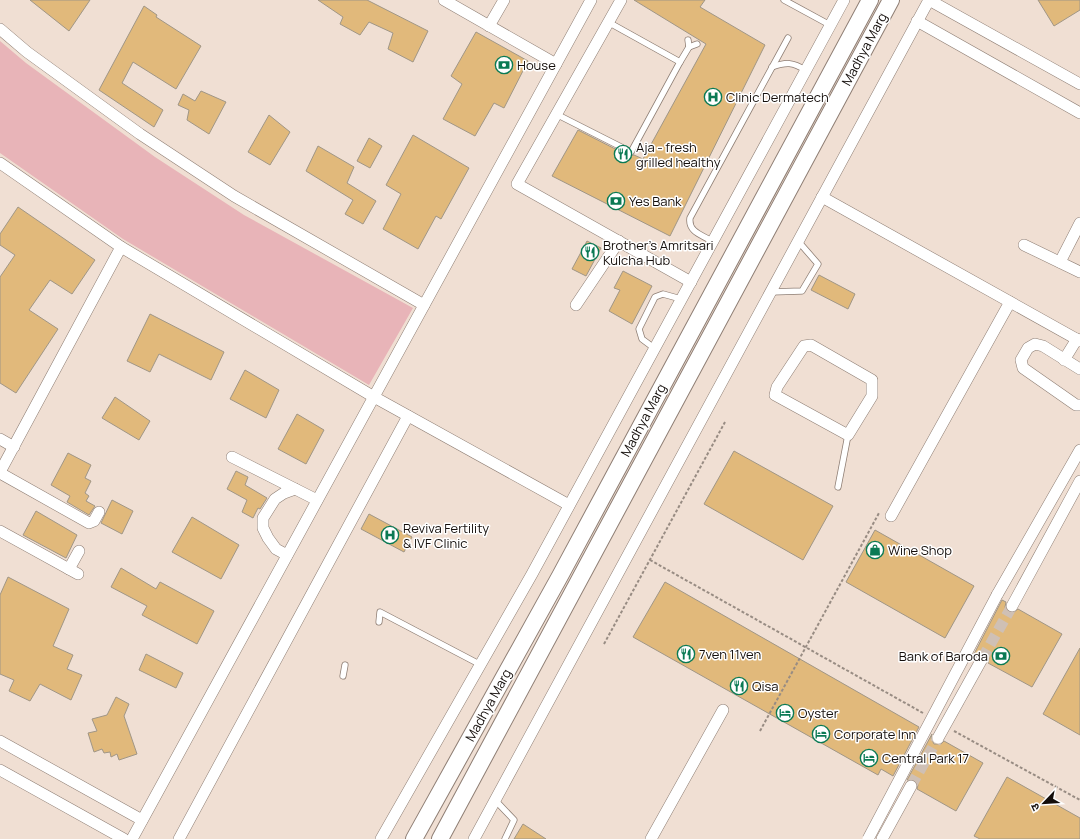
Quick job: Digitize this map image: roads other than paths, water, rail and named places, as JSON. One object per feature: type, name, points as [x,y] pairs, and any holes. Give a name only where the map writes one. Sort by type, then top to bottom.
[{"type":"main road","name":"Madhya Marg","points":[[414,839],[560,576],[870,0]]},
{"type":"main road","name":"Madhya Marg","points":[[440,839],[891,0]]},
{"type":"street","points":[[444,0],[556,64]]},
{"type":"street","points":[[489,26],[504,0]]},
{"type":"street","points":[[132,839],[591,0]]},
{"type":"street","points":[[621,0],[517,184],[690,282]]},
{"type":"street","points":[[381,839],[481,665],[844,0]]},
{"type":"street","points":[[474,839],[929,0],[1080,84]]},
{"type":"street","points":[[917,22],[1080,113]]},
{"type":"street","points":[[0,29],[27,52],[140,134],[234,196],[424,305]]},
{"type":"street","points":[[0,163],[121,247],[374,397],[569,505]]},
{"type":"street","points":[[822,196],[1078,340],[1064,360]]},
{"type":"street","points":[[1060,262],[1080,223]]},
{"type":"street","points":[[576,306],[619,242]]},
{"type":"street","points":[[1024,245],[1080,272]]},
{"type":"street","points":[[99,512],[94,521],[89,523],[0,473],[121,247]]},
{"type":"street","points":[[890,516],[1010,302]]},
{"type":"street","points":[[1080,369],[1043,346],[1035,344],[1028,348],[1021,360],[1023,368],[1076,405],[1080,406]]},
{"type":"street","points":[[811,345],[872,380],[872,396],[848,435],[775,396],[777,388],[804,346],[811,345]]},
{"type":"street","points":[[179,839],[408,416]]},
{"type":"street","points":[[0,439],[14,447]]},
{"type":"street","points":[[868,839],[997,595],[1080,450]]},
{"type":"street","points":[[232,456],[295,490],[317,500]]},
{"type":"street","points":[[1012,606],[1080,481]]},
{"type":"street","points":[[288,555],[276,548],[268,538],[263,528],[263,518],[275,499],[284,493],[295,490]]},
{"type":"street","points":[[0,531],[74,572],[79,551]]},
{"type":"street","points":[[938,738],[982,659]]},
{"type":"street","points":[[651,839],[722,710]]},
{"type":"street","points":[[0,741],[142,820]]},
{"type":"street","points":[[0,770],[124,839]]},
{"type":"street","points":[[882,839],[911,786]]},
{"type":"lane","points":[[784,0],[830,25]]},
{"type":"lane","points":[[608,22],[680,62]]},
{"type":"lane","points":[[712,241],[691,229],[689,224],[690,218],[788,38]]},
{"type":"lane","points":[[688,40],[689,47]]},
{"type":"lane","points":[[556,114],[631,152],[689,47],[697,44]]},
{"type":"lane","points":[[772,67],[789,62],[794,63],[805,70]]},
{"type":"lane","points":[[770,292],[802,291],[818,264],[798,240]]},
{"type":"lane","points":[[654,348],[642,339],[639,329],[656,297],[663,294],[681,299]]},
{"type":"lane","points":[[838,487],[848,435]]},
{"type":"lane","points":[[377,619],[380,612],[481,665]]},
{"type":"lane","points":[[344,674],[348,666]]},
{"type":"lane","points":[[495,800],[514,820],[505,839]]},
{"type":"tunnel","points":[[982,659],[1012,606]]},
{"type":"tunnel","points":[[911,786],[938,738]]},
{"type":"place","name":"House","points":[[504,65]]},
{"type":"place","name":"Clinic Dermatech","points":[[713,97]]},
{"type":"place","name":"Aja - fresh grilled healthy","points":[[623,154]]},
{"type":"place","name":"Yes Bank","points":[[616,201]]},
{"type":"place","name":"Brother's Amritsari Kulcha Hub","points":[[590,252]]},
{"type":"place","name":"Reviva Fertility & IVF Clinic","points":[[390,535]]},
{"type":"place","name":"Wine Shop","points":[[875,550]]},
{"type":"place","name":"7ven 11ven","points":[[686,654]]},
{"type":"place","name":"Bank of Baroda","points":[[1001,656]]},
{"type":"place","name":"Qisa","points":[[739,686]]},
{"type":"place","name":"Oyster","points":[[785,713]]},
{"type":"place","name":"Corporate Inn","points":[[821,734]]},
{"type":"place","name":"Central Park 17","points":[[869,758]]}]
